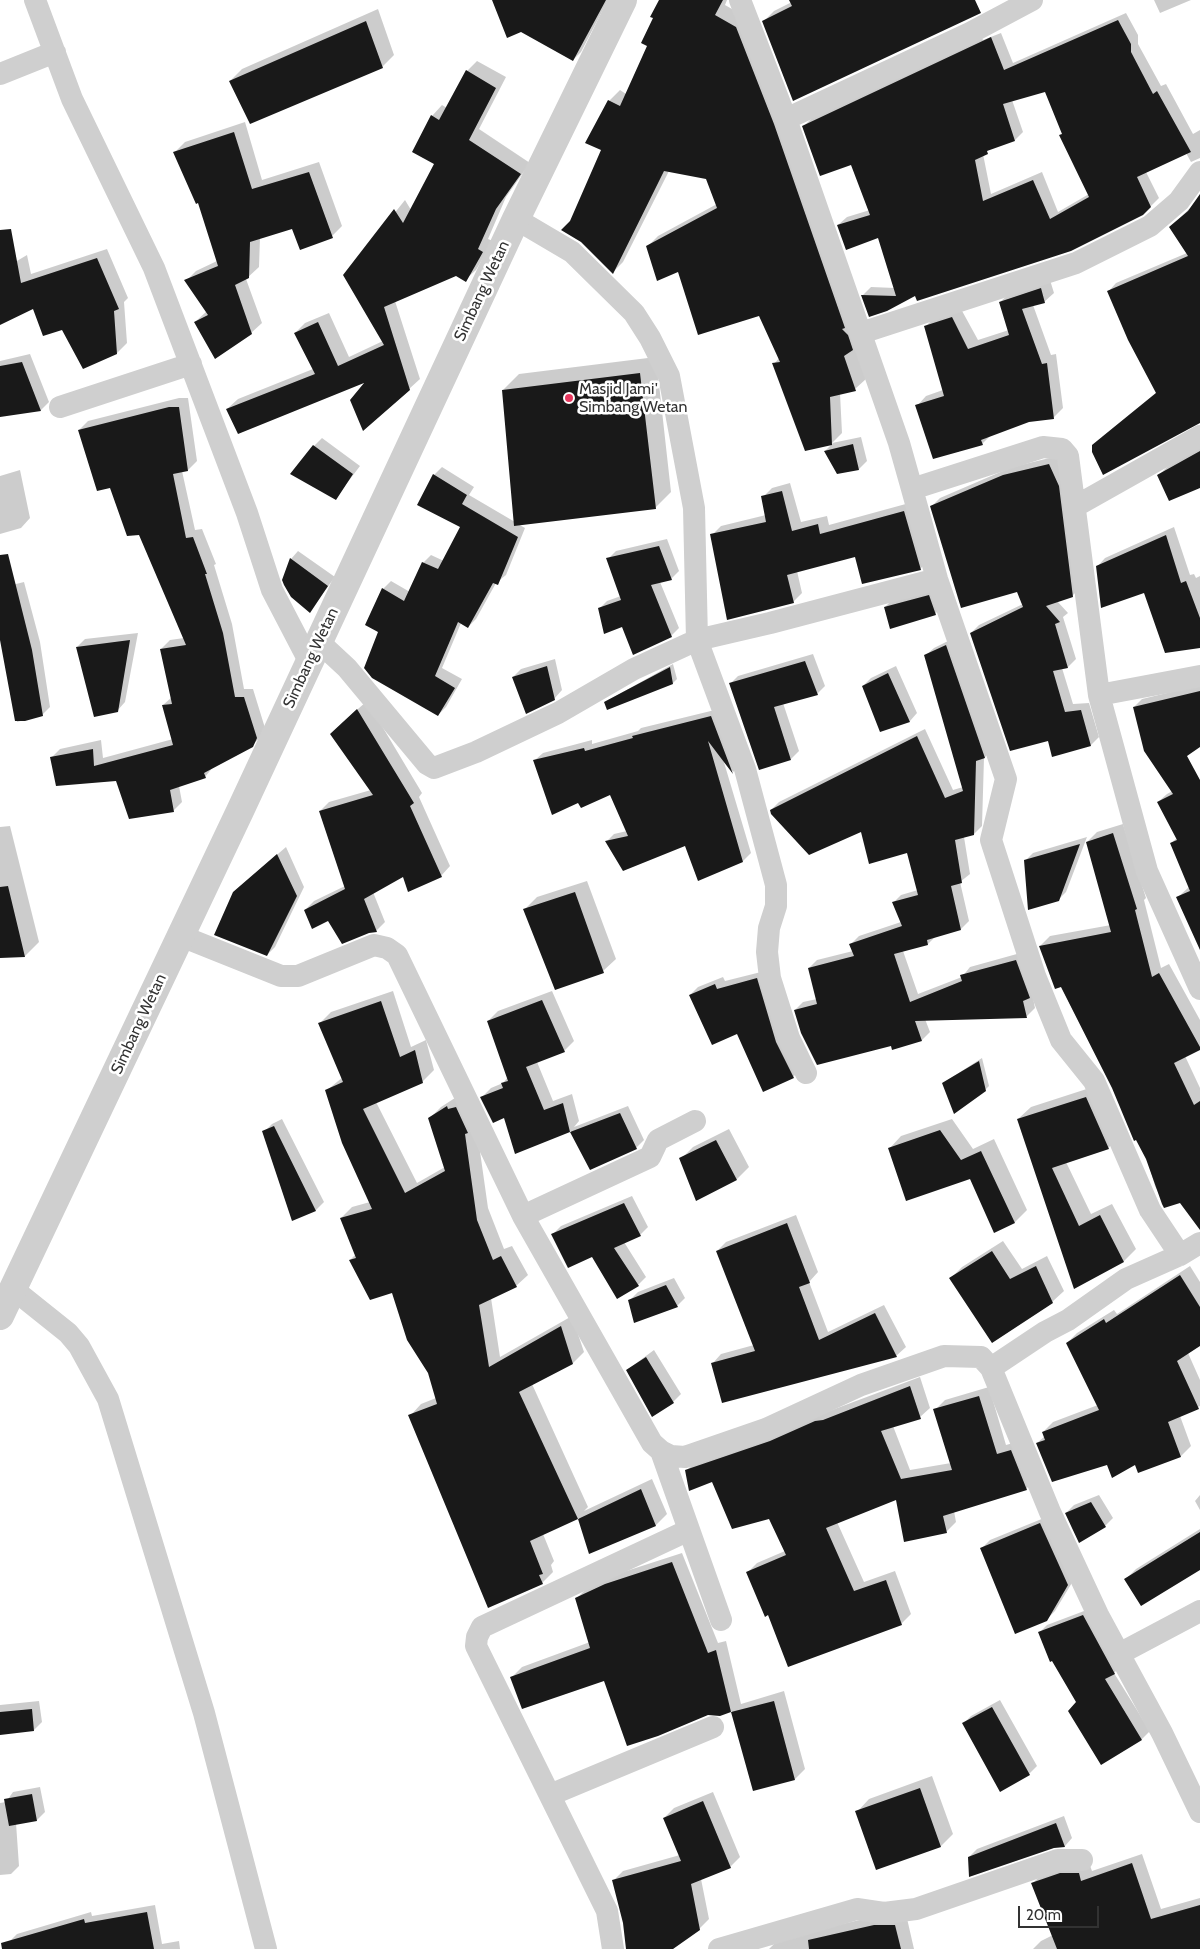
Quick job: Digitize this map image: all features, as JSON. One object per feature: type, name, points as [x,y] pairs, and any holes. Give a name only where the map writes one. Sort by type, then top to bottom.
[{"type":"street","points":[[35,0],[72,99],[154,268],[247,513],[272,590],[314,651],[347,668],[427,764],[434,768],[476,752],[558,713],[634,669],[697,640],[770,624],[937,579]]},
{"type":"street","name":"Simbang Wetan","points":[[0,1316],[181,936],[516,219],[624,0]]},
{"type":"street","points":[[740,0],[786,119],[899,443],[937,579],[1006,779],[991,840],[1036,976],[1061,1040],[1094,1081],[1150,1210],[1180,1255]]},
{"type":"street","points":[[786,119],[970,33],[1032,0]]},
{"type":"street","points":[[0,74],[55,52]]},
{"type":"street","points":[[861,333],[1076,263],[1150,226],[1179,201],[1200,172]]},
{"type":"street","points":[[516,219],[572,252],[634,313],[650,338],[669,376],[694,508],[697,640],[745,769],[776,885],[776,906],[769,928],[767,952],[770,978],[789,1038],[806,1073]]},
{"type":"street","points":[[60,407],[191,364]]},
{"type":"street","points":[[1076,506],[1200,436]]},
{"type":"street","points":[[912,489],[1043,447],[1053,446],[1062,449],[1068,456],[1076,506],[1099,695],[1147,871],[1200,990]]},
{"type":"street","points":[[1099,695],[1200,676]]},
{"type":"street","points":[[181,936],[281,976],[298,976],[374,945],[387,948],[397,955],[523,1216],[652,1443],[670,1456],[686,1456],[750,1435],[860,1385],[944,1356],[981,1357],[990,1368],[1050,1512],[1098,1615],[1162,1733],[1200,1812]]},
{"type":"street","points":[[523,1216],[650,1157],[658,1140],[695,1121]]},
{"type":"street","points":[[990,1368],[1045,1332],[1068,1320],[1126,1280],[1180,1255],[1200,1242]]},
{"type":"street","points":[[13,1288],[68,1333],[79,1346],[108,1399],[204,1713],[266,1949]]},
{"type":"street","points":[[661,1451],[721,1620]]},
{"type":"street","points":[[612,1949],[607,1911],[476,1646],[482,1627],[689,1530]]},
{"type":"street","points":[[1119,1654],[1200,1611]]},
{"type":"street","points":[[550,1795],[713,1727]]},
{"type":"street","points":[[718,1949],[751,1944],[857,1909],[884,1913],[916,1909],[1058,1860],[1082,1860]]},
{"type":"building","points":[[492,0],[606,0],[573,61],[521,32],[507,38]]},
{"type":"building","points":[[659,0],[723,0],[715,15],[736,27],[774,124],[845,328],[842,329],[848,335],[853,350],[844,356],[856,391],[830,397],[832,445],[805,451],[772,363],[780,362],[759,316],[698,335],[678,272],[657,281],[646,246],[717,208],[706,179],[664,171],[613,274],[581,242],[561,230],[570,221],[601,150],[585,143],[608,100],[620,106],[647,46],[641,43],[653,18],[650,17]]},
{"type":"building","points":[[789,0],[975,0],[981,13],[793,101],[762,21],[792,6]]},
{"type":"building","points":[[1118,20],[1131,44],[1131,52],[1153,94],[1157,91],[1191,152],[1137,177],[1151,207],[1143,215],[1071,251],[917,301],[915,296],[887,311],[869,317],[861,295],[896,296],[878,238],[846,250],[837,225],[870,215],[851,165],[820,176],[802,126],[991,37],[1004,70]],"holes":[[[1045,92],[1062,134],[1059,135],[1089,197],[1050,219],[1033,180],[983,201],[975,160],[988,154],[987,151],[1015,141],[1003,104]]]},
{"type":"building","points":[[366,21],[383,68],[250,124],[229,81]]},
{"type":"building","points":[[466,70],[496,88],[469,140],[521,174],[496,209],[478,249],[483,252],[466,282],[456,276],[384,307],[410,390],[363,431],[350,400],[364,383],[238,434],[226,409],[315,374],[294,333],[318,322],[338,366],[384,345],[343,275],[394,209],[403,223],[434,164],[412,152],[431,115],[439,120]]},
{"type":"building","points":[[234,132],[252,189],[309,172],[333,238],[300,250],[292,229],[250,242],[249,278],[235,285],[252,334],[215,359],[194,322],[208,315],[184,280],[218,266],[198,203],[196,204],[173,152]]},
{"type":"building","points":[[1200,194],[1200,423],[1103,475],[1092,452],[1092,445],[1156,393],[1128,340],[1107,291],[1188,256],[1169,227],[1188,211]]},
{"type":"building","points":[[11,229],[21,283],[97,258],[119,309],[114,311],[117,354],[83,369],[62,330],[43,336],[33,309],[0,325],[0,230]]},
{"type":"building","points":[[1041,288],[1045,303],[1022,309],[1042,364],[1047,363],[1054,419],[1029,422],[981,440],[983,445],[933,459],[915,405],[944,396],[924,326],[952,317],[968,349],[1009,335],[999,302]]},
{"type":"building","points":[[22,362],[41,411],[0,417],[0,366]]},
{"type":"building","points":[[640,373],[656,509],[514,526],[502,390]]},
{"type":"building","points":[[169,407],[179,407],[188,471],[173,474],[186,538],[193,537],[207,574],[205,574],[223,633],[235,697],[244,697],[257,738],[253,747],[204,773],[206,778],[170,790],[174,812],[129,819],[116,781],[56,786],[50,757],[93,749],[94,766],[173,745],[162,705],[172,704],[160,649],[186,645],[139,535],[127,536],[110,488],[97,491],[78,430]]},
{"type":"building","points":[[853,444],[859,470],[837,474],[824,451]]},
{"type":"building","points":[[313,445],[353,474],[336,500],[290,474]]},
{"type":"building","points":[[1200,451],[1200,488],[1169,501],[1157,475]]},
{"type":"building","points":[[1049,464],[1059,486],[1073,597],[1046,606],[1060,622],[1055,624],[1068,668],[1053,671],[1065,712],[1081,710],[1091,746],[1052,757],[1048,741],[1010,751],[970,633],[1023,607],[1017,592],[961,608],[930,506],[1003,475]]},
{"type":"building","points":[[433,474],[467,495],[462,504],[518,537],[498,585],[493,583],[468,628],[458,622],[435,676],[455,688],[438,716],[372,678],[364,668],[378,632],[365,625],[382,588],[404,601],[422,562],[438,569],[460,527],[417,505]]},
{"type":"building","points":[[782,491],[792,531],[818,524],[820,534],[904,511],[921,570],[862,584],[855,557],[787,575],[794,603],[727,620],[710,534],[766,522],[761,496]]},
{"type":"building","points":[[1166,535],[1181,583],[1186,581],[1200,618],[1200,648],[1165,653],[1144,593],[1101,608],[1096,566]]},
{"type":"building","points":[[659,546],[672,580],[651,585],[672,637],[633,655],[622,627],[604,634],[598,608],[621,600],[606,558]]},
{"type":"building","points":[[8,554],[32,650],[43,716],[25,721],[15,721],[0,640],[0,555]]},
{"type":"building","points":[[290,558],[328,586],[310,613],[291,597],[282,580]]},
{"type":"building","points":[[929,595],[936,615],[890,629],[884,607]]},
{"type":"building","points":[[130,640],[118,712],[94,717],[76,647]]},
{"type":"building","points":[[946,645],[985,758],[976,761],[974,835],[955,840],[962,883],[951,886],[961,930],[927,940],[928,945],[894,954],[910,1002],[962,981],[960,975],[1016,960],[1030,998],[1023,1001],[1027,1018],[915,1021],[922,1041],[892,1050],[891,1046],[817,1065],[801,1033],[794,1010],[817,1004],[808,968],[854,956],[849,944],[902,926],[892,902],[918,895],[907,853],[869,864],[861,832],[809,855],[771,814],[770,810],[917,736],[945,798],[963,791],[924,655]]},
{"type":"building","points":[[805,661],[818,695],[774,707],[791,760],[759,770],[729,683]]},
{"type":"building","points":[[547,666],[555,700],[526,714],[512,677]]},
{"type":"building","points":[[670,667],[673,684],[607,710],[604,702]]},
{"type":"building","points":[[888,673],[910,722],[880,732],[862,686]]},
{"type":"building","points":[[1200,691],[1200,747],[1187,756],[1200,780],[1200,950],[1176,897],[1190,891],[1170,843],[1177,840],[1157,802],[1173,794],[1144,751],[1133,707]]},
{"type":"building","points":[[357,709],[414,803],[410,806],[442,877],[408,892],[403,877],[364,899],[377,932],[369,933],[342,944],[328,921],[312,929],[304,910],[345,889],[319,811],[373,795],[330,734]]},
{"type":"building","points":[[711,716],[733,774],[708,741],[743,862],[698,881],[685,846],[623,871],[605,841],[628,836],[610,795],[581,808],[578,803],[552,815],[533,760],[584,748],[585,751],[633,738],[632,736]]},
{"type":"building","points":[[1113,833],[1137,909],[1135,910],[1152,977],[1159,973],[1200,1047],[1200,1050],[1174,1063],[1194,1105],[1200,1101],[1200,1230],[1180,1203],[1164,1208],[1146,1159],[1136,1140],[1134,1141],[1112,1088],[1061,987],[1055,989],[1039,946],[1111,932],[1086,842]]},
{"type":"building","points":[[1080,844],[1059,901],[1028,910],[1024,860]]},
{"type":"building","points":[[277,854],[297,896],[267,956],[214,935],[233,892]]},
{"type":"building","points":[[8,886],[25,957],[0,958],[0,887]]},
{"type":"building","points":[[575,892],[604,973],[555,990],[523,909]]},
{"type":"building","points":[[757,978],[776,1042],[794,1078],[763,1092],[737,1034],[712,1045],[689,995],[715,984],[717,989]]},
{"type":"building","points":[[542,1000],[565,1052],[526,1067],[544,1110],[563,1103],[570,1132],[515,1154],[504,1118],[493,1123],[480,1097],[503,1088],[501,1083],[508,1081],[487,1021]]},
{"type":"building","points":[[381,1001],[400,1057],[415,1050],[423,1083],[363,1109],[405,1193],[445,1171],[428,1118],[447,1106],[448,1109],[456,1107],[468,1133],[465,1134],[477,1220],[493,1260],[501,1256],[517,1287],[479,1305],[489,1367],[561,1326],[573,1364],[519,1392],[578,1519],[530,1541],[543,1574],[539,1575],[543,1584],[488,1608],[408,1415],[437,1404],[428,1373],[407,1340],[392,1293],[370,1300],[349,1260],[356,1258],[340,1218],[372,1209],[342,1143],[325,1090],[343,1082],[318,1023]]},
{"type":"building","points":[[979,1061],[986,1091],[954,1114],[942,1083]]},
{"type":"building","points":[[1086,1097],[1109,1149],[1052,1168],[1079,1226],[1100,1215],[1124,1262],[1074,1289],[1017,1119]]},
{"type":"building","points":[[620,1113],[637,1149],[590,1170],[570,1132]]},
{"type":"building","points":[[274,1126],[316,1211],[292,1221],[262,1131]]},
{"type":"building","points":[[940,1130],[961,1160],[981,1151],[1015,1223],[994,1233],[970,1179],[906,1201],[888,1148]]},
{"type":"building","points":[[716,1140],[737,1180],[696,1201],[679,1158]]},
{"type":"building","points":[[624,1203],[641,1236],[614,1248],[639,1286],[617,1299],[592,1257],[568,1268],[551,1234]]},
{"type":"building","points":[[787,1223],[810,1283],[799,1287],[819,1340],[875,1313],[897,1357],[722,1403],[711,1363],[755,1351],[716,1251]]},
{"type":"building","points":[[992,1251],[1010,1279],[1036,1266],[1053,1303],[992,1343],[949,1278]]},
{"type":"building","points":[[1180,1275],[1200,1307],[1200,1346],[1177,1361],[1199,1409],[1168,1422],[1181,1457],[1138,1473],[1135,1465],[1112,1478],[1107,1465],[1052,1482],[1036,1443],[1045,1440],[1042,1432],[1099,1410],[1066,1343],[1104,1319],[1106,1323]]},
{"type":"building","points":[[666,1285],[678,1307],[634,1323],[628,1300]]},
{"type":"building","points":[[646,1357],[674,1403],[652,1417],[626,1370]]},
{"type":"building","points":[[910,1386],[921,1419],[881,1431],[901,1479],[952,1470],[933,1409],[979,1396],[997,1454],[1011,1450],[1027,1490],[943,1516],[947,1533],[904,1542],[896,1500],[826,1528],[854,1591],[886,1580],[902,1625],[788,1667],[768,1615],[765,1617],[746,1572],[786,1555],[769,1519],[732,1529],[712,1482],[689,1491],[685,1470],[770,1441],[815,1421],[823,1420]]},
{"type":"building","points":[[641,1489],[656,1526],[589,1554],[578,1519]]},
{"type":"building","points":[[1091,1502],[1106,1527],[1079,1543],[1065,1513]]},
{"type":"building","points":[[1040,1523],[1068,1585],[1047,1621],[1015,1634],[980,1548]]},
{"type":"building","points":[[1200,1532],[1200,1570],[1141,1606],[1124,1579]]},
{"type":"building","points":[[672,1562],[708,1653],[716,1650],[731,1712],[720,1716],[708,1715],[658,1736],[627,1746],[604,1681],[522,1709],[510,1677],[590,1648],[575,1598],[605,1584]]},
{"type":"building","points":[[1083,1615],[1115,1674],[1105,1679],[1142,1740],[1101,1765],[1068,1711],[1076,1702],[1052,1661],[1050,1662],[1038,1632]]},
{"type":"building","points":[[774,1701],[795,1780],[753,1791],[731,1712]]},
{"type":"building","points":[[992,1707],[1030,1775],[1000,1792],[962,1723]]},
{"type":"building","points":[[32,1709],[34,1731],[0,1735],[0,1712]]},
{"type":"building","points":[[920,1788],[941,1847],[876,1870],[855,1811]]},
{"type":"building","points":[[32,1794],[37,1821],[9,1826],[4,1799]]},
{"type":"building","points":[[703,1801],[731,1868],[691,1884],[700,1930],[673,1949],[626,1949],[623,1923],[612,1880],[681,1861],[663,1818]]},
{"type":"building","points":[[1056,1823],[1065,1847],[1054,1848],[969,1877],[968,1857]]},
{"type":"building","points":[[1132,1863],[1151,1919],[1200,1905],[1200,1949],[1057,1949],[1031,1883],[1060,1873],[1079,1873],[1081,1881]]},
{"type":"building","points":[[147,1912],[154,1949],[2,1949],[1,1943],[84,1919],[85,1923]]},
{"type":"building","points":[[874,1925],[895,1925],[901,1949],[809,1949],[808,1940]]},
{"type":"place","name":"Masjid Jami' Simbang Wetan","points":[[569,398]]}]
